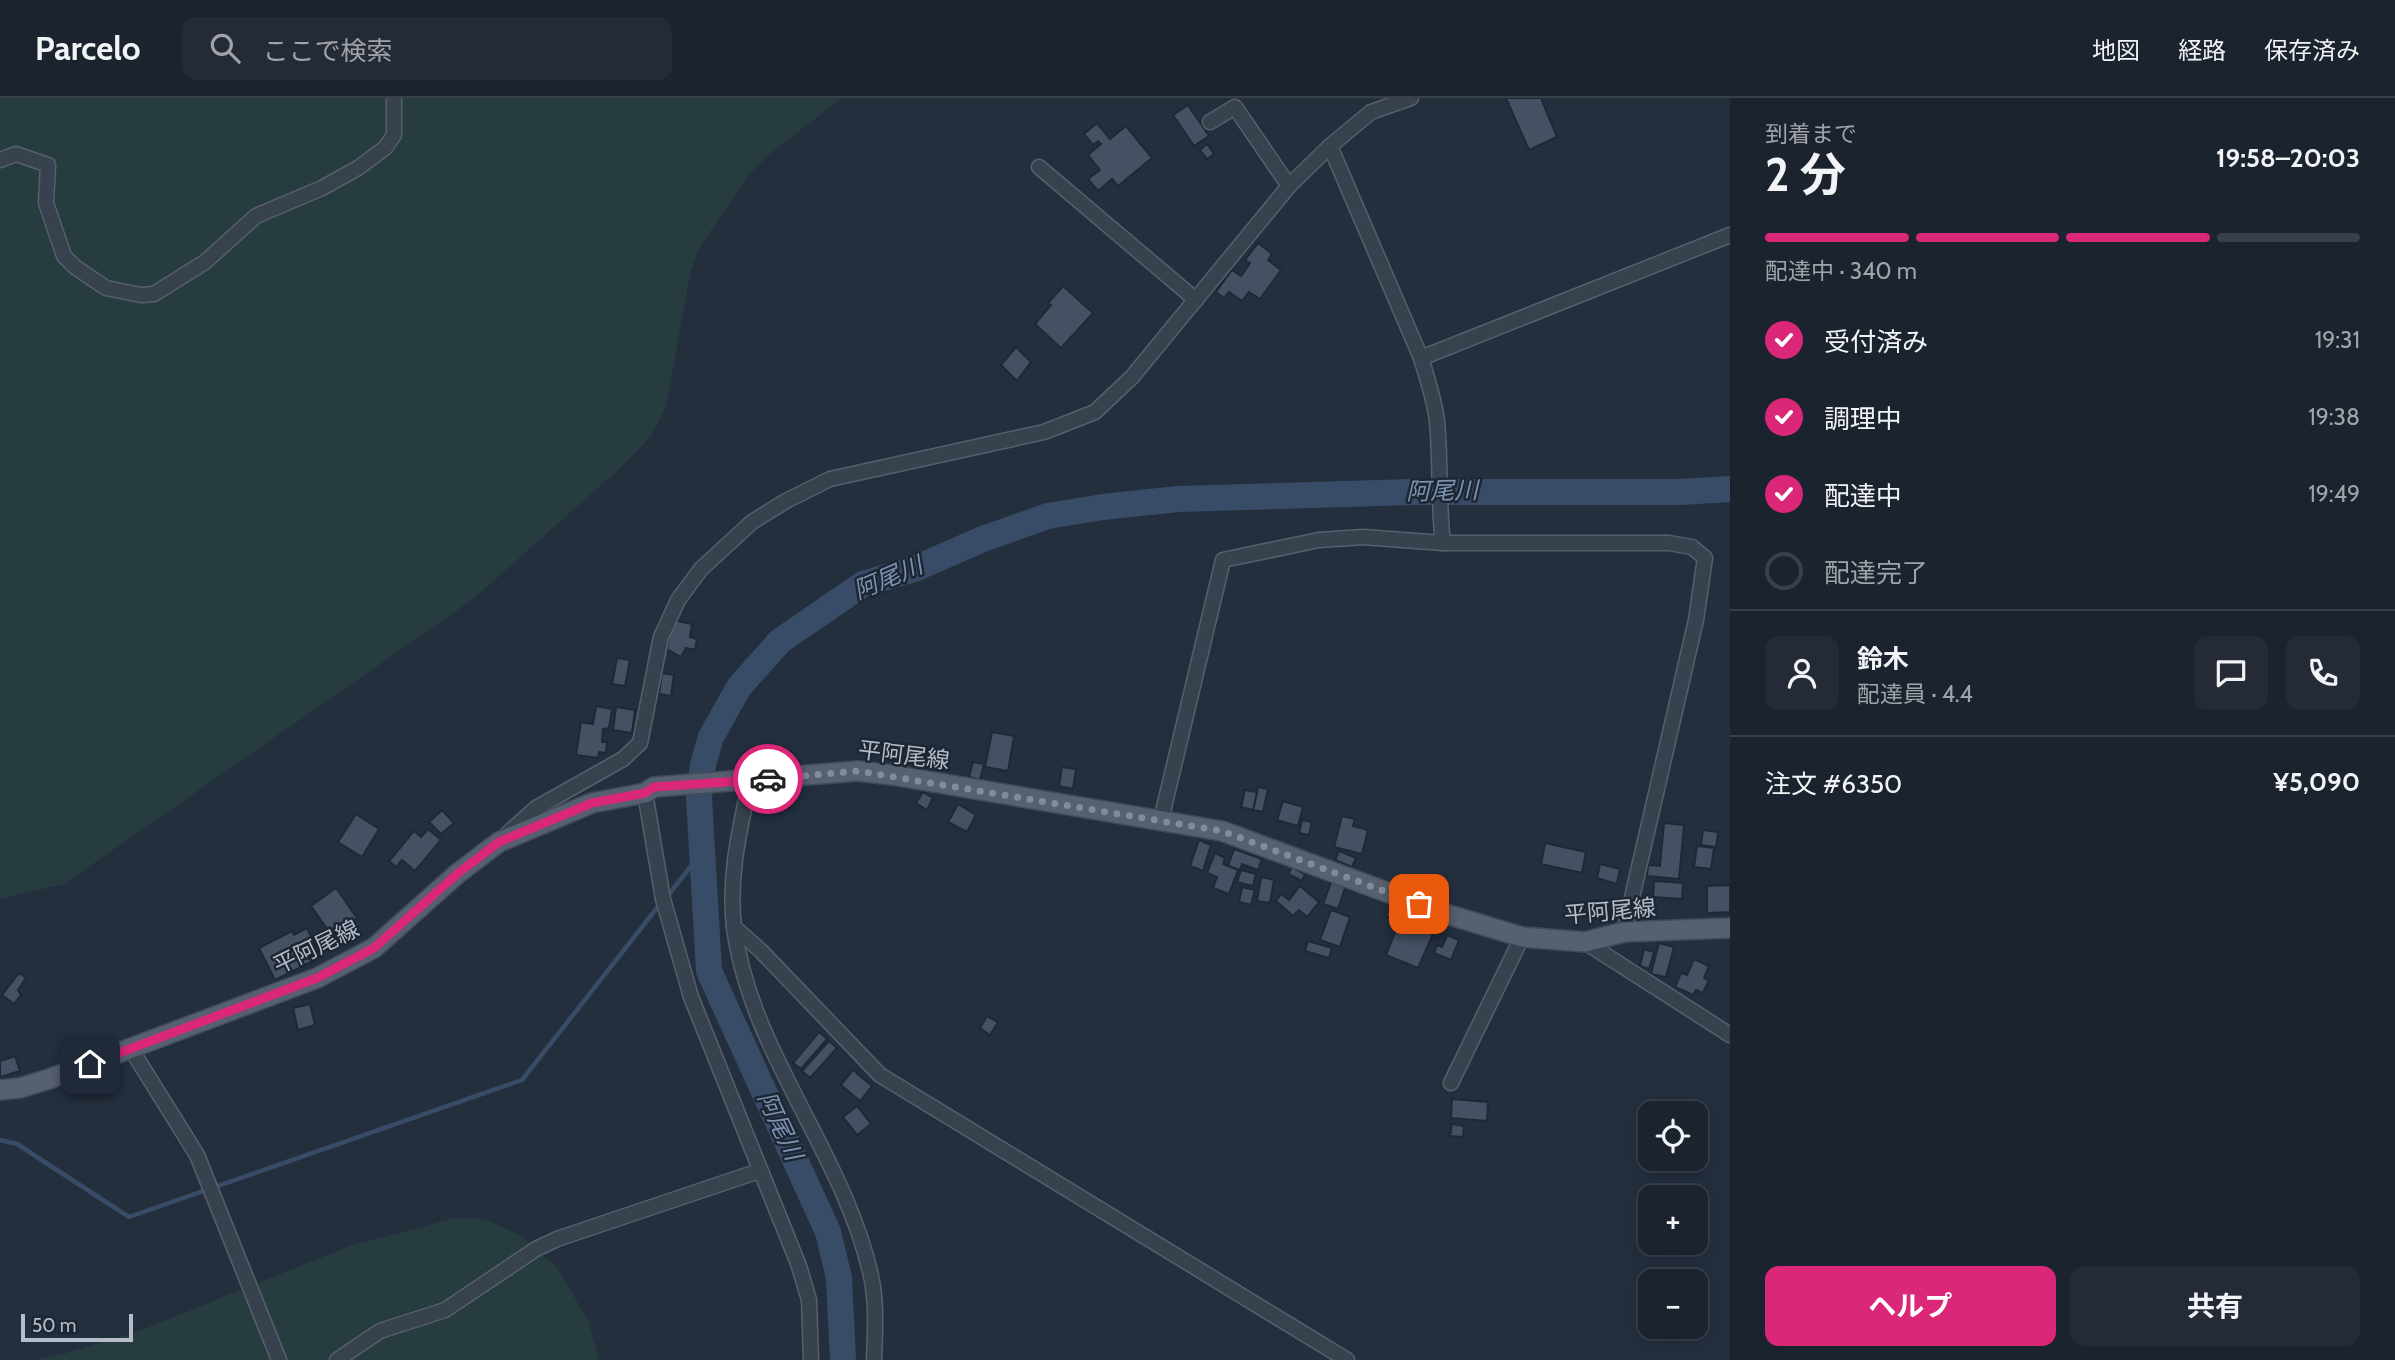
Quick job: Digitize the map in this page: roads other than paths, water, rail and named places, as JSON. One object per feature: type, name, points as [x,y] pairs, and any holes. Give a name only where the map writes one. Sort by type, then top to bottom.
[{"type":"main road","name":"平阿尾線","points":[[0,1090],[20,1088],[49,1079],[317,978],[374,948],[457,874],[499,842],[592,803],[649,790],[745,780],[858,771],[1161,820],[1240,836],[1443,913],[1522,937],[1585,942],[1624,932],[1730,928]]},
{"type":"street","points":[[0,160],[16,154],[48,165],[46,203],[64,256],[75,267],[106,288],[141,295],[154,294],[205,262],[256,216],[322,188],[358,168],[385,148],[394,135],[394,98]]},
{"type":"street","points":[[499,842],[536,808],[623,759],[640,743],[662,638],[678,600],[701,569],[752,522],[786,500],[830,480],[1044,432],[1095,412],[1132,376],[1289,186],[1330,146],[1371,112],[1411,98]]},
{"type":"street","points":[[1210,122],[1234,107],[1289,186]]},
{"type":"street","points":[[1330,146],[1421,358],[1437,420],[1439,512],[1443,543]]},
{"type":"street","points":[[1040,167],[1196,300]]},
{"type":"street","points":[[1421,358],[1730,235]]},
{"type":"street","points":[[1161,820],[1223,559],[1319,540],[1363,537],[1443,543],[1669,543],[1692,547],[1705,558],[1696,620],[1624,932]]},
{"type":"street","points":[[745,780],[732,875],[734,927],[748,990],[853,1216],[874,1294],[874,1360]]},
{"type":"street","points":[[649,790],[663,899],[691,997],[799,1266],[809,1300],[811,1360]]},
{"type":"street","points":[[734,927],[761,951],[880,1075],[1347,1360]]},
{"type":"street","points":[[1451,1083],[1522,937]]},
{"type":"street","points":[[1585,942],[1730,1035]]},
{"type":"street","points":[[131,1049],[197,1155],[279,1360]]},
{"type":"street","points":[[337,1360],[380,1331],[445,1310],[536,1249],[557,1239],[759,1171]]},
{"type":"waterway","name":"阿尾川","points":[[843,1360],[839,1278],[828,1232],[709,971],[699,798],[703,765],[711,737],[739,687],[780,641],[863,584],[914,569],[983,539],[1048,516],[1103,507],[1178,499],[1413,492],[1680,492],[1730,489]]},
{"type":"waterway","points":[[666,898],[702,852]]},
{"type":"waterway","points":[[0,1140],[17,1144],[129,1217],[522,1080],[660,904]]}]
